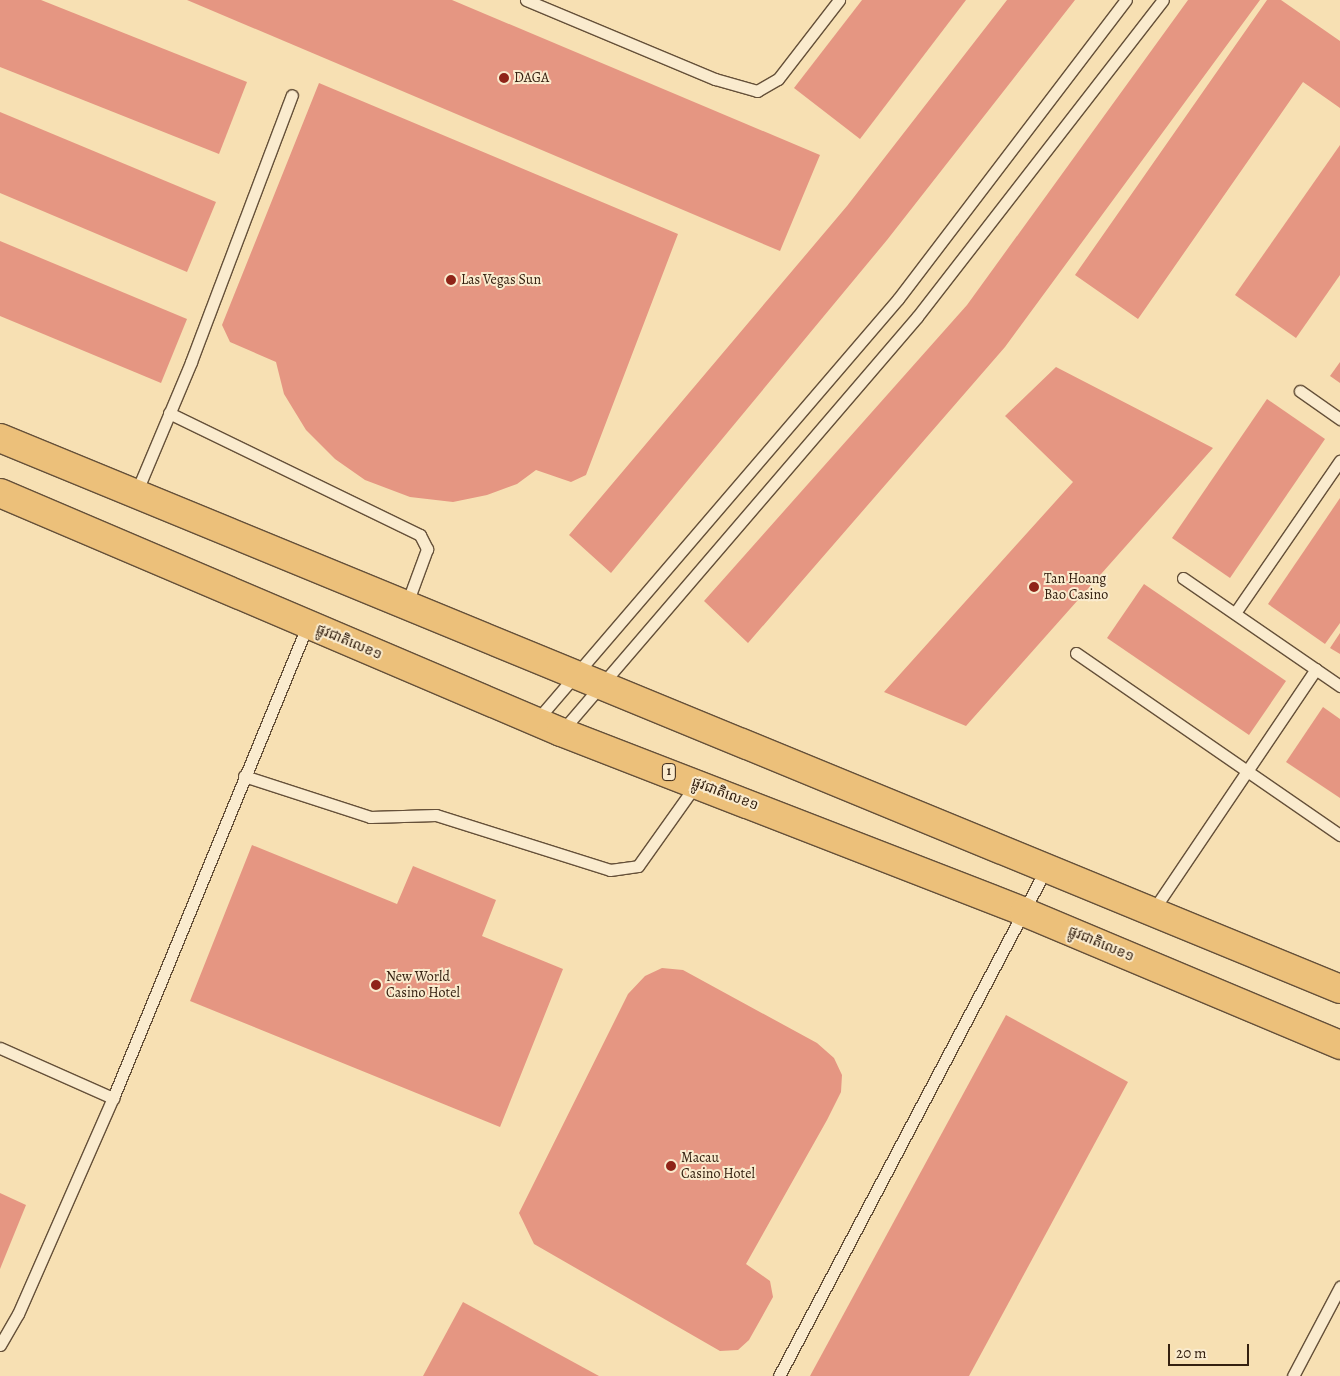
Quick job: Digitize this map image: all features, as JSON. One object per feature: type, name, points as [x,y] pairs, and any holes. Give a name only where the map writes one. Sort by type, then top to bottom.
[{"type":"highway","points":[[0,438],[1340,989]]},
{"type":"highway","name":"ផ្លូវជាតិលេខ១","points":[[0,493],[561,732],[697,782],[1024,912],[1340,1045]]},
{"type":"lane","points":[[526,0],[714,79],[757,90],[778,79],[839,0]]},
{"type":"lane","points":[[536,720],[898,299],[1126,0]]},
{"type":"lane","points":[[561,732],[917,317],[1163,0]]},
{"type":"lane","points":[[136,493],[169,414],[292,95]]},
{"type":"lane","points":[[1300,392],[1340,418]]},
{"type":"lane","points":[[169,414],[420,536],[427,549],[406,606]]},
{"type":"lane","points":[[1234,613],[1340,462]]},
{"type":"lane","points":[[1183,578],[1340,686]]},
{"type":"lane","points":[[0,1345],[18,1314],[113,1098],[308,624]]},
{"type":"lane","points":[[1076,653],[1340,835]]},
{"type":"lane","points":[[1152,912],[1245,771],[1316,669]]},
{"type":"lane","points":[[244,776],[370,817],[436,815],[610,870],[638,866],[697,782]]},
{"type":"lane","points":[[779,1376],[1046,868]]},
{"type":"lane","points":[[0,1048],[113,1098]]},
{"type":"lane","points":[[1293,1376],[1340,1287]]},
{"type":"building","points":[[0,0],[41,0],[247,82],[219,154],[0,67]]},
{"type":"building","name":"DAGA","points":[[187,0],[452,0],[820,155],[780,251]]},
{"type":"building","points":[[862,0],[966,0],[860,139],[794,88]]},
{"type":"building","points":[[1007,0],[1075,0],[887,240],[611,573],[569,535],[847,206]]},
{"type":"building","points":[[1188,0],[1260,0],[1005,347],[748,643],[704,601],[967,305]]},
{"type":"building","points":[[1267,0],[1281,0],[1340,41],[1340,108],[1303,82],[1138,319],[1075,275]]},
{"type":"building","name":"Las Vegas Sun","points":[[319,83],[678,234],[586,475],[571,482],[536,470],[517,484],[487,495],[453,502],[410,497],[365,480],[335,459],[306,430],[284,394],[276,362],[230,342],[222,325]]},
{"type":"building","points":[[0,112],[216,202],[187,272],[0,193]]},
{"type":"building","points":[[1340,145],[1340,275],[1296,338],[1235,295]]},
{"type":"building","points":[[0,241],[187,319],[161,383],[0,316]]},
{"type":"building","points":[[1340,362],[1340,383],[1330,376]]},
{"type":"building","name":"Tan Hoang Bao Casino","points":[[1056,367],[1213,448],[966,726],[884,692],[1073,482],[1005,416]]},
{"type":"building","points":[[1267,399],[1325,439],[1230,578],[1172,538]]},
{"type":"building","points":[[1340,498],[1340,623],[1325,644],[1268,604]]},
{"type":"building","points":[[1144,584],[1286,681],[1249,735],[1107,638]]},
{"type":"building","points":[[1340,633],[1340,654],[1330,648]]},
{"type":"building","points":[[1323,707],[1340,719],[1340,798],[1286,762]]},
{"type":"building","name":"New World Casino Hotel","points":[[252,845],[397,904],[413,866],[496,900],[482,936],[563,969],[500,1127],[190,1001]]},
{"type":"building","name":"Macau Casino Hotel","points":[[662,968],[683,970],[817,1043],[834,1058],[842,1075],[841,1092],[827,1120],[746,1264],[770,1281],[773,1297],[749,1340],[738,1350],[720,1351],[534,1244],[519,1213],[628,994],[645,976]]},
{"type":"building","points":[[1006,1015],[1128,1082],[969,1376],[810,1376]]},
{"type":"building","points":[[0,1193],[26,1205],[0,1269]]},
{"type":"building","points":[[463,1302],[599,1376],[423,1376]]},
{"type":"place","name":"DAGA","points":[[504,78]]},
{"type":"place","name":"Las Vegas Sun","points":[[451,280]]},
{"type":"place","name":"Tan Hoang Bao Casino","points":[[1034,587]]},
{"type":"place","name":"New World Casino Hotel","points":[[376,985]]},
{"type":"place","name":"Macau Casino Hotel","points":[[671,1166]]}]
